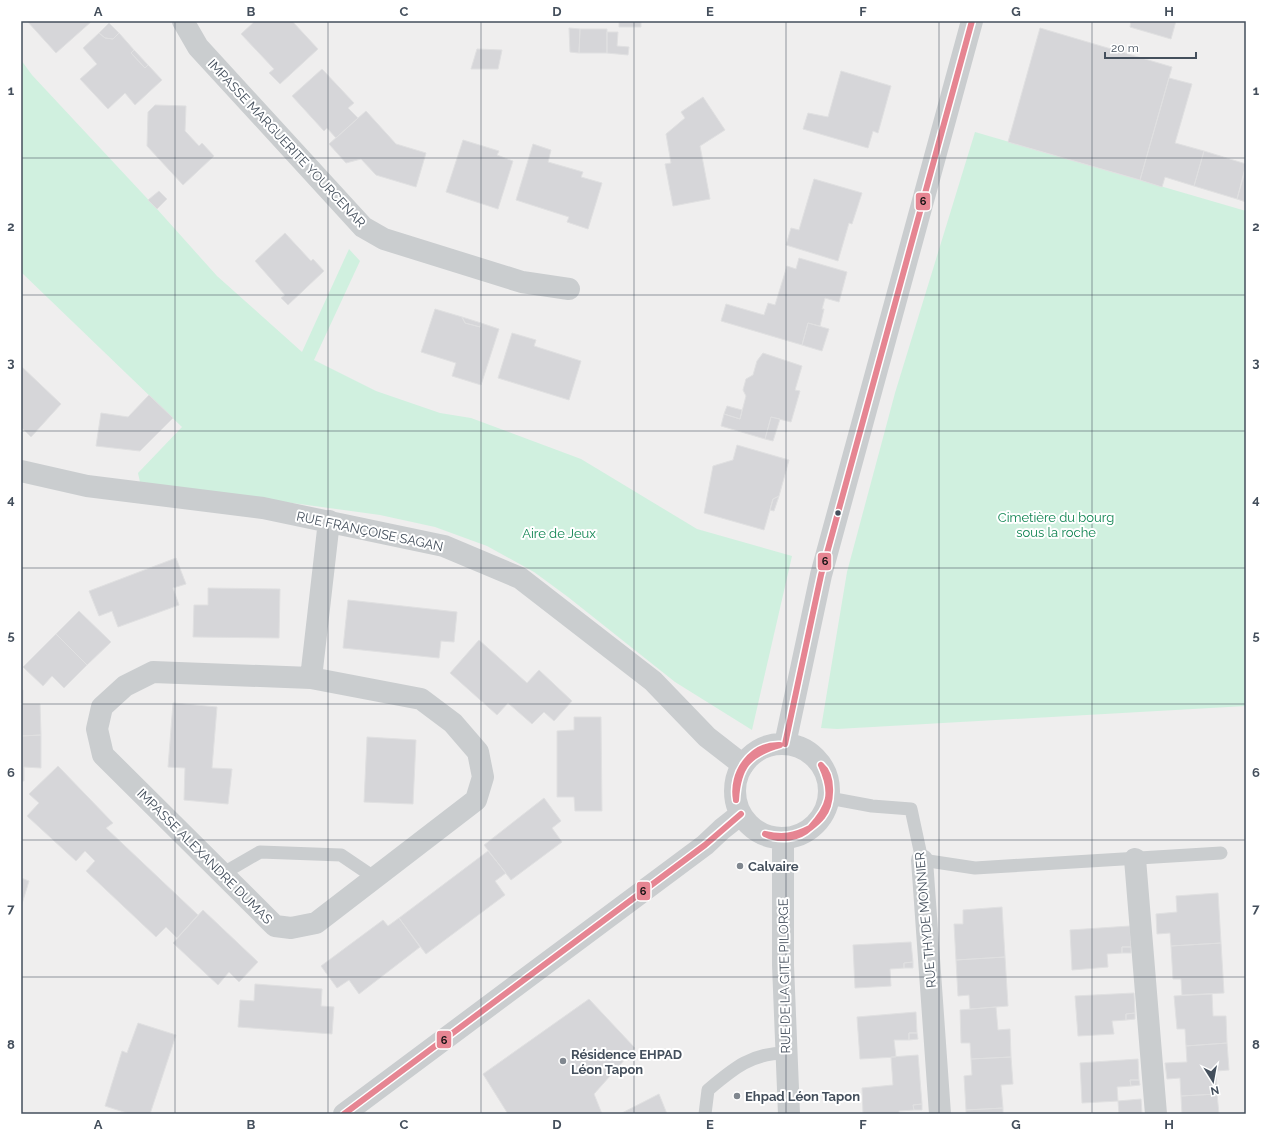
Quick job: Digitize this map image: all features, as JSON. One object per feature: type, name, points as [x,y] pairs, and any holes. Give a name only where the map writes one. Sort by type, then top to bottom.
[{"type":"street","name":"IMPASSE MARGUERITE YOURCENAR","points":[[184,21],[198,47],[363,227],[384,239],[514,280],[569,289]]},
{"type":"street","points":[[785,744],[791,706],[821,575],[972,21]]},
{"type":"street","name":"RUE FRANÇOISE SAGAN","points":[[21,471],[87,486],[262,508],[444,546],[520,578],[654,681],[707,737],[743,765]]},
{"type":"street","points":[[311,678],[329,521]]},
{"type":"street","name":"IMPASSE ALEXANDRE DUMAS","points":[[153,672],[311,678],[421,699],[453,723],[478,752],[483,777],[476,800],[316,923],[291,928],[275,926],[103,755],[97,729],[102,707],[125,686],[153,672]]},
{"type":"street","points":[[785,744],[800,747],[814,755],[824,768],[829,782],[829,798],[822,817],[808,831],[796,836],[782,838],[770,837],[759,832],[749,824],[741,814],[736,802],[735,789],[738,776],[743,765],[754,753],[769,746],[785,744]]},
{"type":"street","points":[[344,1114],[705,845],[741,814]]},
{"type":"street","name":"RUE DE LA GITE PILORGE","points":[[782,838],[783,966],[789,1114]]},
{"type":"street","points":[[1136,859],[1156,1114]]},
{"type":"street","name":"RUE THYDE MONNIER","points":[[922,860],[940,1114]]},
{"type":"lane","name":"RUE THYDE MONNIER","points":[[829,798],[872,806],[911,809],[922,860]]},
{"type":"lane","points":[[222,874],[260,852],[267,852],[341,855],[375,878]]},
{"type":"lane","points":[[922,860],[975,868],[1221,854]]},
{"type":"lane","points":[[705,1114],[708,1090],[738,1064],[770,1053],[786,1053]]},
{"type":"green space","name":"Aire de Jeux","points":[[21,60],[32,75],[157,209],[217,276],[302,352],[349,249],[360,261],[314,360],[376,391],[440,413],[471,418],[581,459],[697,529],[792,556],[752,730],[675,682],[568,597],[534,572],[487,546],[435,527],[380,515],[140,482],[138,473],[182,427],[21,272]]},
{"type":"green space","name":"Cimetière du bourg sous la roche","points":[[975,132],[1246,211],[1246,706],[837,729],[821,728],[847,572],[895,393]]},
{"type":"building","points":[[27,21],[92,21],[56,53]]},
{"type":"building","points":[[255,21],[292,21],[318,49],[280,84],[269,73],[274,69],[241,34]]},
{"type":"building","points":[[619,21],[641,21],[641,27],[619,27]]},
{"type":"building","points":[[1131,21],[1176,21],[1171,39],[1130,27]]},
{"type":"building","points":[[109,23],[119,33],[113,39],[105,38],[99,33]]},
{"type":"building","points":[[569,28],[580,29],[579,53],[570,52]]},
{"type":"building","points":[[1040,28],[1172,67],[1140,180],[1008,142]]},
{"type":"building","points":[[580,29],[607,29],[607,53],[579,53]]},
{"type":"building","points":[[607,32],[618,32],[617,46],[629,47],[628,55],[607,53]]},
{"type":"building","points":[[99,33],[105,38],[113,39],[119,33],[134,50],[131,53],[145,68],[148,65],[162,80],[135,105],[125,93],[108,109],[80,79],[97,64],[83,48]]},
{"type":"building","points":[[477,49],[502,50],[498,69],[471,69]]},
{"type":"building","points":[[134,50],[148,65],[145,68],[131,53]]},
{"type":"building","points":[[322,69],[354,103],[348,108],[358,118],[336,138],[327,128],[324,131],[292,96]]},
{"type":"building","points":[[841,71],[891,86],[878,133],[873,131],[868,148],[803,129],[808,113],[828,117]]},
{"type":"building","points":[[1169,78],[1192,84],[1175,143],[1204,151],[1194,186],[1165,177],[1162,187],[1140,180]]},
{"type":"building","points":[[703,97],[725,130],[700,146],[710,199],[673,206],[665,164],[671,163],[666,134],[685,118],[681,112]]},
{"type":"building","points":[[155,105],[186,106],[185,131],[199,146],[202,143],[214,156],[183,185],[147,146],[148,112]]},
{"type":"building","points":[[366,111],[396,144],[426,153],[416,187],[376,175],[361,159],[346,163],[329,144]]},
{"type":"building","points":[[463,140],[499,151],[497,155],[513,161],[498,209],[446,192]]},
{"type":"building","points":[[533,144],[551,150],[548,162],[583,172],[581,177],[602,183],[588,229],[567,222],[569,217],[516,200]]},
{"type":"building","points":[[1204,151],[1246,164],[1237,199],[1194,186]]},
{"type":"building","points":[[1246,168],[1246,202],[1237,199]]},
{"type":"building","points":[[814,179],[862,193],[852,224],[849,223],[838,261],[786,245],[791,228],[799,230]]},
{"type":"building","points":[[159,191],[167,199],[157,209],[148,200]]},
{"type":"building","points":[[285,233],[311,261],[313,259],[324,271],[288,305],[281,298],[285,295],[255,261]]},
{"type":"building","points":[[799,258],[847,272],[839,302],[825,298],[820,326],[808,323],[802,345],[721,321],[726,304],[764,315],[768,303],[775,305],[787,266],[796,269]]},
{"type":"building","points":[[435,309],[462,317],[465,323],[480,327],[481,323],[499,329],[481,385],[452,376],[456,363],[421,352]]},
{"type":"building","points":[[462,317],[481,323],[480,327],[465,323]]},
{"type":"building","points":[[808,323],[829,329],[822,351],[802,345]]},
{"type":"building","points":[[512,333],[536,340],[534,346],[581,361],[569,400],[498,378]]},
{"type":"building","points":[[763,353],[802,366],[795,390],[800,391],[791,422],[771,417],[765,439],[721,426],[724,414],[740,419],[746,396],[743,390],[746,379],[753,375],[757,361]]},
{"type":"building","points":[[21,366],[61,404],[31,437],[21,427]]},
{"type":"building","points":[[149,395],[173,418],[140,451],[96,446],[101,413],[128,417]]},
{"type":"building","points":[[727,406],[742,410],[740,419],[724,414]]},
{"type":"building","points":[[771,417],[780,419],[773,441],[765,439]]},
{"type":"building","points":[[737,445],[789,460],[779,496],[773,499],[764,530],[704,513],[713,466],[733,460]]},
{"type":"building","points":[[779,496],[774,511],[770,510],[773,499]]},
{"type":"building","points":[[176,558],[186,584],[173,588],[179,605],[118,627],[112,611],[99,616],[89,591]]},
{"type":"building","points":[[208,588],[280,589],[279,638],[193,637],[194,605],[208,605]]},
{"type":"building","points":[[348,600],[457,612],[454,642],[441,641],[439,658],[343,648]]},
{"type":"building","points":[[79,611],[111,642],[87,665],[56,634]]},
{"type":"building","points":[[56,634],[87,665],[64,688],[52,676],[43,686],[23,667]]},
{"type":"building","points":[[479,640],[527,683],[539,670],[572,701],[554,721],[544,712],[532,724],[508,703],[497,715],[450,673]]},
{"type":"building","points":[[21,690],[23,690],[23,704],[40,704],[41,735],[21,736]]},
{"type":"building","points":[[173,703],[217,707],[212,768],[232,769],[228,804],[184,800],[185,768],[168,767]]},
{"type":"building","points":[[574,717],[601,717],[602,811],[575,811],[574,797],[557,797],[557,731],[574,730]]},
{"type":"building","points":[[41,735],[41,768],[24,767],[24,781],[21,781],[21,736]]},
{"type":"building","points":[[367,737],[416,740],[413,804],[364,802]]},
{"type":"building","points":[[58,766],[113,823],[106,828],[198,915],[177,938],[166,927],[156,937],[86,871],[95,861],[85,851],[76,861],[27,816],[39,803],[29,794]]},
{"type":"building","points":[[544,798],[561,821],[552,828],[562,842],[511,880],[484,845]]},
{"type":"building","points":[[488,851],[506,873],[495,881],[505,895],[426,954],[399,918]]},
{"type":"building","points":[[21,878],[29,881],[21,907]]},
{"type":"building","points":[[1218,893],[1221,943],[1171,946],[1170,933],[1157,934],[1156,914],[1177,912],[1176,896]]},
{"type":"building","points":[[1002,907],[1005,957],[956,960],[954,924],[963,924],[963,910]]},
{"type":"building","points":[[203,910],[258,962],[239,982],[229,972],[218,985],[173,943]]},
{"type":"building","points":[[399,918],[420,947],[359,994],[349,980],[337,988],[321,966],[383,920],[388,926]]},
{"type":"building","points":[[1130,926],[1131,947],[1122,947],[1122,953],[1107,954],[1108,967],[1072,970],[1070,930]]},
{"type":"building","points":[[911,942],[913,962],[904,963],[904,968],[890,969],[891,986],[855,988],[853,945]]},
{"type":"building","points":[[1221,943],[1224,993],[1182,995],[1181,979],[1173,979],[1171,946]]},
{"type":"building","points":[[1122,947],[1131,947],[1131,953],[1122,953]]},
{"type":"building","points":[[1005,957],[1008,1006],[970,1009],[969,995],[958,996],[956,960]]},
{"type":"building","points":[[913,962],[913,968],[904,968],[904,963]]},
{"type":"building","points":[[255,984],[322,989],[321,1006],[334,1007],[332,1034],[238,1027],[240,1000],[254,1001]]},
{"type":"building","points":[[1134,993],[1135,1013],[1126,1014],[1126,1020],[1112,1021],[1114,1034],[1078,1036],[1075,996]]},
{"type":"building","points":[[1212,994],[1213,1016],[1226,1016],[1227,1043],[1186,1046],[1185,1029],[1177,1029],[1174,996]]},
{"type":"building","name":"Résidence EHPAD Léon Tapon","points":[[589,999],[635,1048],[594,1094],[602,1114],[508,1114],[483,1074]]},
{"type":"building","points":[[996,1007],[998,1030],[1010,1029],[1011,1057],[971,1059],[970,1043],[961,1043],[960,1010]]},
{"type":"building","points":[[916,1012],[917,1033],[909,1033],[909,1040],[894,1040],[896,1057],[860,1059],[857,1017]]},
{"type":"building","points":[[1135,1013],[1135,1019],[1126,1020],[1126,1014]]},
{"type":"building","points":[[138,1023],[176,1035],[150,1114],[130,1114],[105,1106],[122,1051],[127,1053]]},
{"type":"building","points":[[909,1033],[917,1033],[918,1039],[909,1040]]},
{"type":"building","points":[[1227,1043],[1229,1070],[1216,1071],[1217,1094],[1181,1096],[1180,1078],[1167,1079],[1165,1063],[1187,1062],[1186,1046]]},
{"type":"building","points":[[918,1055],[922,1104],[913,1105],[914,1110],[899,1111],[899,1114],[863,1114],[862,1088],[893,1085],[891,1057]]},
{"type":"building","points":[[1011,1057],[1013,1084],[1001,1085],[1003,1108],[966,1110],[964,1076],[972,1075],[971,1059]]},
{"type":"building","points":[[1138,1059],[1139,1080],[1130,1080],[1131,1086],[1117,1087],[1118,1101],[1082,1103],[1080,1063]]},
{"type":"building","points":[[1130,1080],[1139,1080],[1140,1085],[1131,1086]]},
{"type":"building","name":"Résidence EHPAD Léon Tapon","points":[[659,1094],[667,1114],[620,1114]]},
{"type":"building","points":[[1217,1094],[1219,1114],[1182,1114],[1181,1096]]},
{"type":"building","points":[[1141,1099],[1142,1114],[1119,1114],[1118,1101]]},
{"type":"building","points":[[922,1104],[922,1110],[914,1110],[913,1105]]},
{"type":"building","points":[[1003,1108],[1003,1114],[966,1114],[966,1110]]},
{"type":"transit line","name":"6","points":[[785,744],[821,575],[972,21]]},
{"type":"transit line","name":"6","points":[[736,800],[735,790],[737,780],[740,770],[745,762],[760,749],[780,745]]},
{"type":"transit line","name":"6","points":[[736,800],[742,770],[760,753],[780,745]]},
{"type":"transit line","name":"6","points":[[810,828],[822,813],[828,799],[828,784],[821,765]]},
{"type":"transit line","name":"6","points":[[810,828],[822,817],[830,798],[830,783],[828,776],[821,765]]},
{"type":"transit line","name":"6","points":[[344,1114],[705,845],[741,814]]},
{"type":"transit line","name":"6","points":[[765,834],[788,836],[810,828]]},
{"type":"transit line","name":"6","points":[[765,834],[776,838],[789,838],[800,835],[810,828]]},
{"type":"place","name":"Calvaire","points":[[740,866]]},
{"type":"place","name":"Résidence EHPAD Léon Tapon","points":[[563,1061]]},
{"type":"place","name":"Ehpad Léon Tapon","points":[[737,1096]]}]
